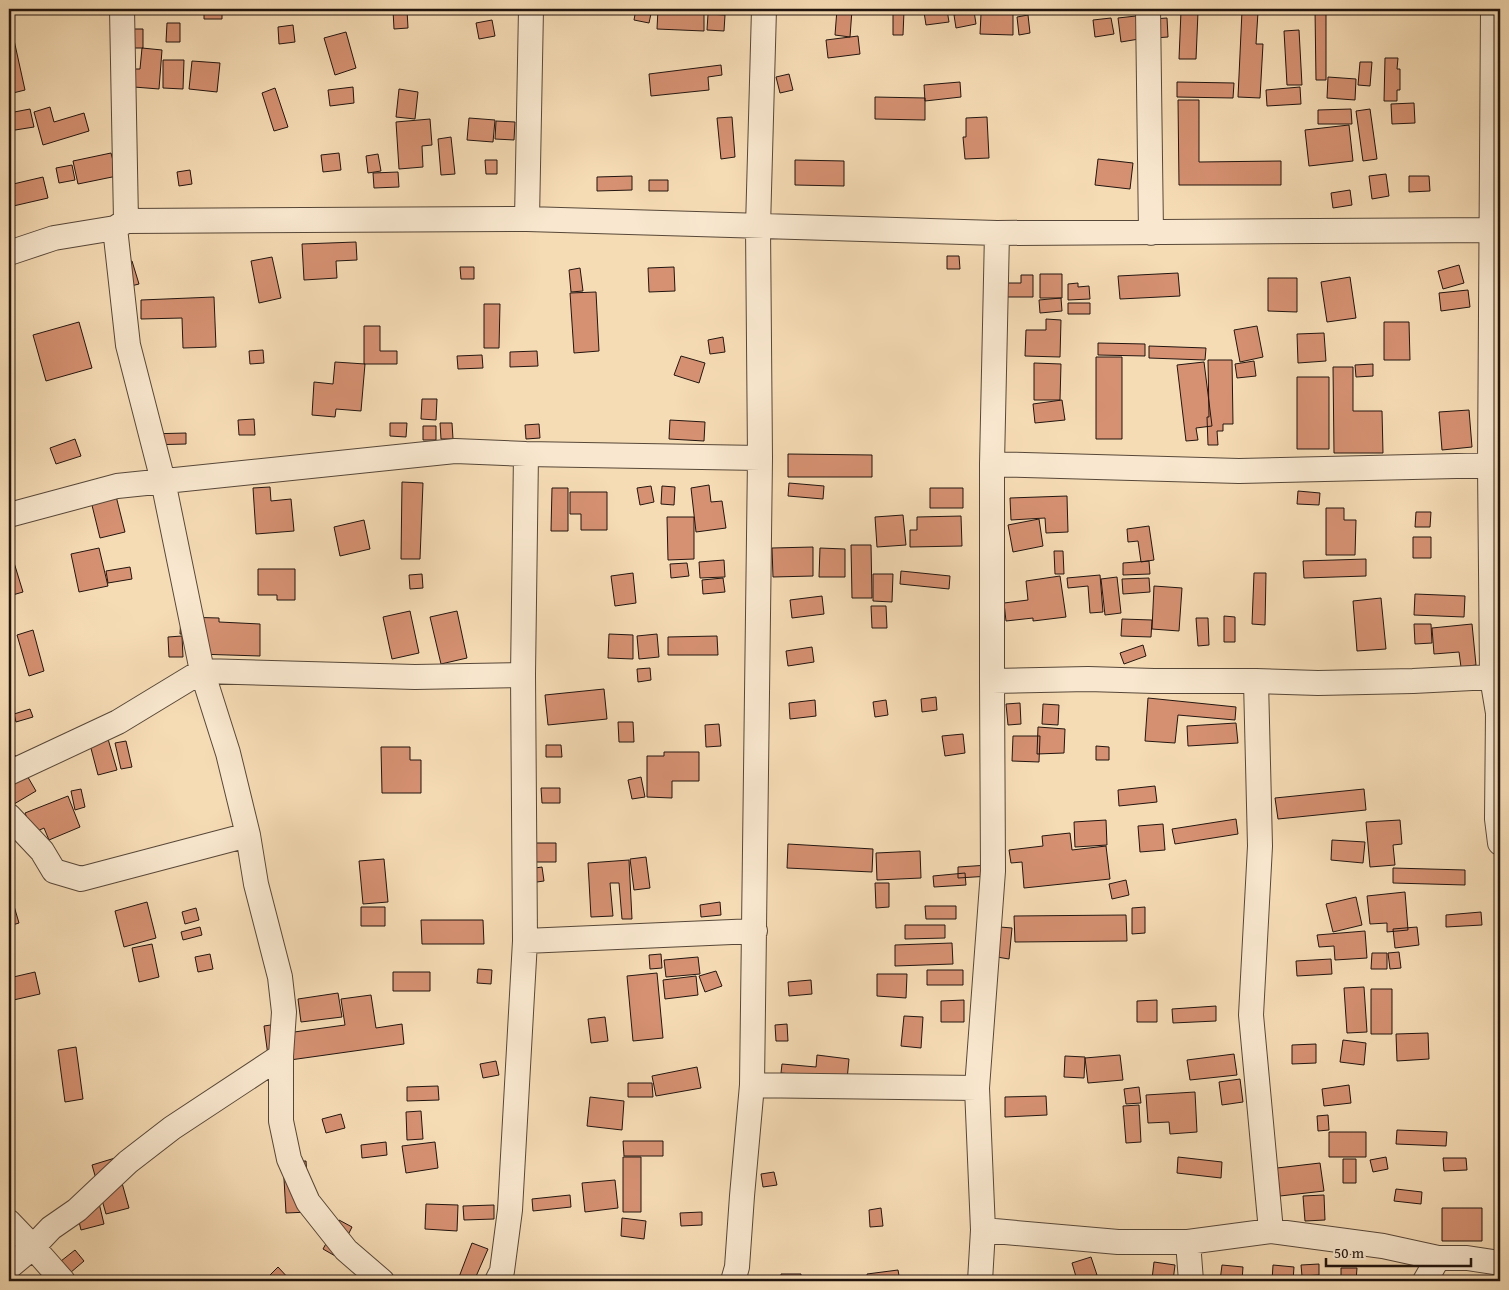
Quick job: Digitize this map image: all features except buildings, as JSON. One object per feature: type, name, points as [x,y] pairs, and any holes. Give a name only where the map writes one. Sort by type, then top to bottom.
[{"type":"street","points":[[122,9],[121,224],[128,345],[163,482],[202,671],[228,753],[248,835],[256,884],[280,977],[284,1012],[281,1056],[281,1121],[289,1159],[308,1202],[346,1250],[382,1281]]},
{"type":"street","points":[[527,220],[531,9]]},
{"type":"street","points":[[733,1281],[737,1267],[752,1085],[760,458],[758,227],[764,9]]},
{"type":"street","points":[[1148,9],[1150,232]]},
{"type":"street","points":[[1493,9],[1495,465],[1492,677],[1498,713],[1500,843]]},
{"type":"street","points":[[9,254],[54,238],[121,224],[527,220],[997,233],[1495,230]]},
{"type":"street","points":[[980,1281],[983,1230],[977,1088],[994,871],[992,464],[997,233]]},
{"type":"street","points":[[9,514],[117,486],[455,451],[760,458]]},
{"type":"street","points":[[497,1281],[502,1271],[510,1210],[525,941],[523,676],[526,454]]},
{"type":"street","points":[[992,464],[1239,471],[1495,465]]},
{"type":"street","points":[[9,774],[118,722],[202,671],[415,677],[523,676]]},
{"type":"street","points":[[992,681],[1088,679],[1318,683],[1492,677]]},
{"type":"street","points":[[1256,681],[1260,846],[1251,1015],[1271,1231]]},
{"type":"street","points":[[9,816],[42,851],[54,871],[81,879],[248,835]]},
{"type":"street","points":[[525,941],[755,931]]},
{"type":"street","points":[[9,1267],[33,1247],[51,1228],[77,1210],[128,1162],[172,1128],[281,1056]]},
{"type":"street","points":[[752,1085],[977,1088]]},
{"type":"street","points":[[9,1222],[63,1281]]},
{"type":"street","points":[[983,1230],[1118,1242],[1188,1242],[1271,1231],[1383,1246],[1438,1258],[1467,1258],[1500,1263]]},
{"type":"street","points":[[1188,1242],[1191,1281]]},
{"type":"street","points":[[1425,1281],[1438,1258]]}]
